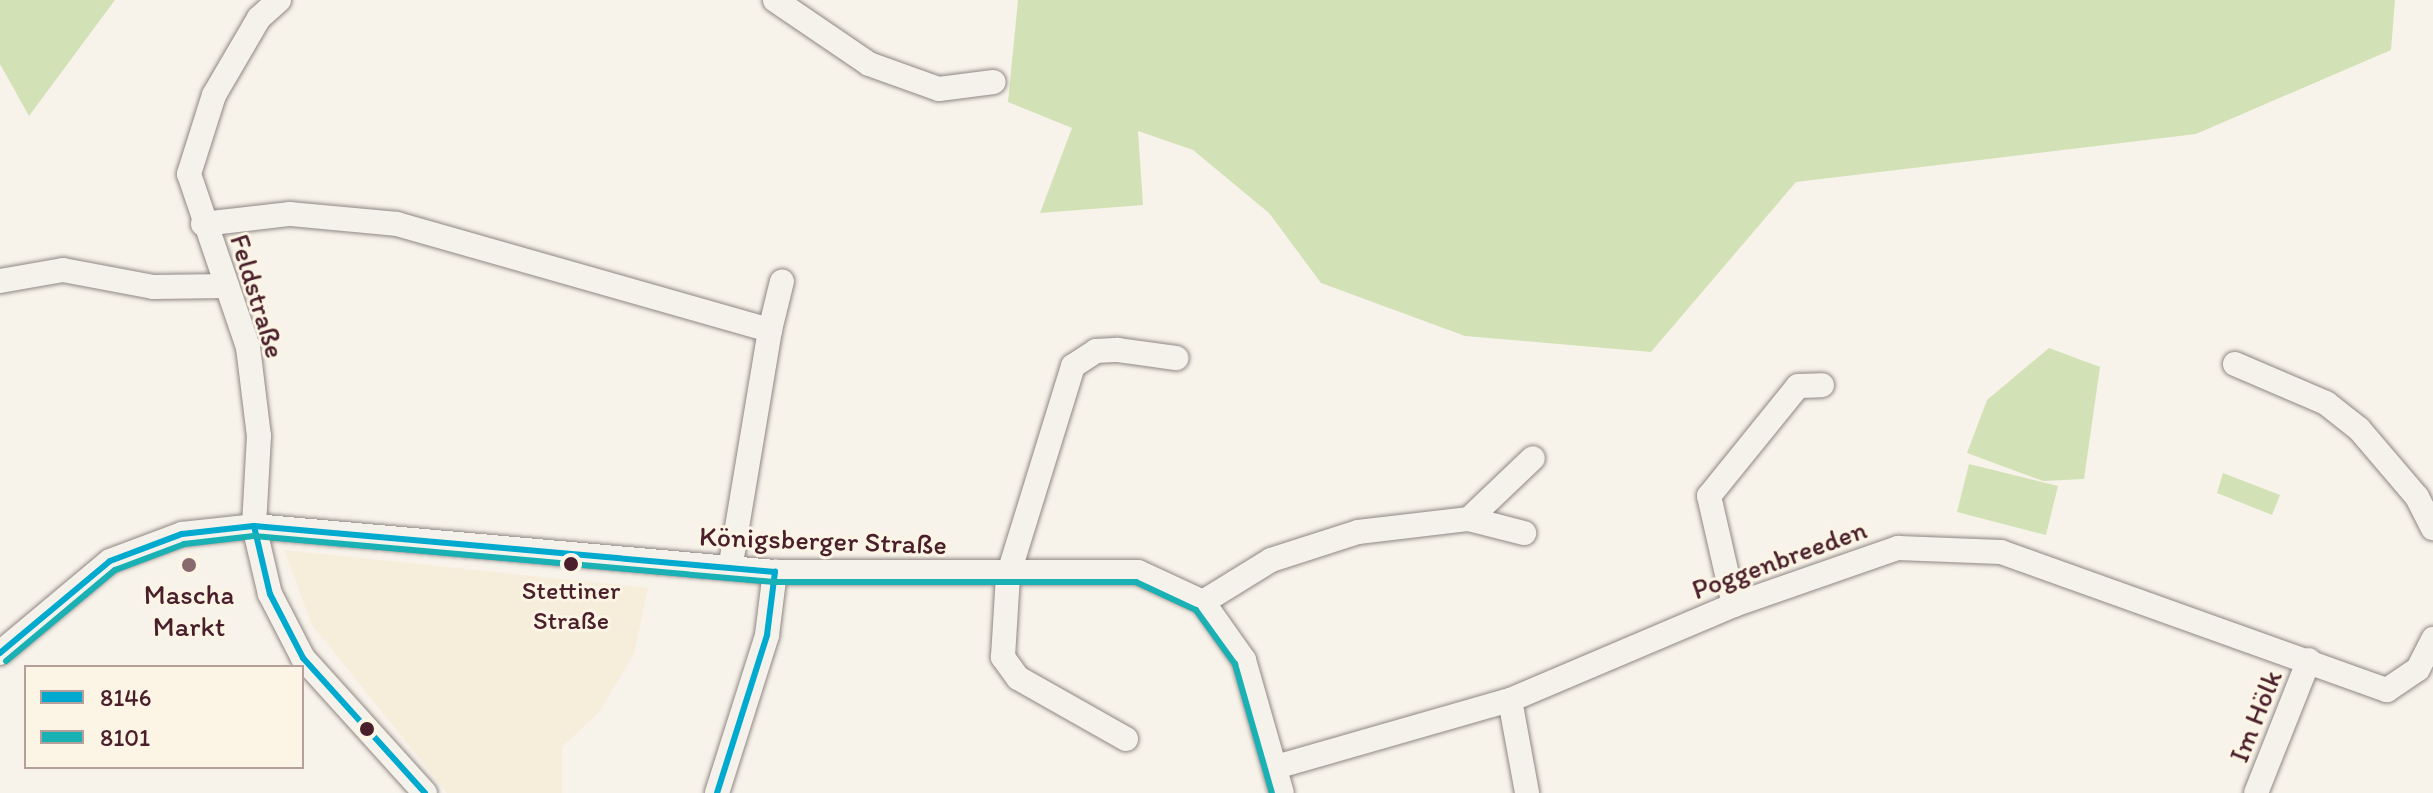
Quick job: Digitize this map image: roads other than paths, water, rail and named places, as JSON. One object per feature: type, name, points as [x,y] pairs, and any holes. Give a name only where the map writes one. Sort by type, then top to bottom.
[{"type":"street","name":"Feldstraße","points":[[279,0],[259,18],[214,95],[189,174],[203,224],[248,347],[259,436],[254,526],[270,594],[303,658],[425,793]]},
{"type":"street","points":[[775,0],[869,64],[939,89],[994,82]]},
{"type":"street","points":[[203,224],[290,214],[397,224],[770,330]]},
{"type":"street","points":[[0,281],[63,270],[153,287],[227,286]]},
{"type":"street","points":[[730,568],[743,460],[782,281]]},
{"type":"street","points":[[1126,739],[1018,678],[1003,657],[1008,576],[1073,366],[1107,350],[1176,358]]},
{"type":"street","points":[[2235,364],[2326,403],[2359,429],[2417,497],[2433,528]]},
{"type":"street","points":[[1734,605],[1709,496],[1798,386],[1822,385]]},
{"type":"street","points":[[1469,519],[1533,458]]},
{"type":"street","points":[[1203,602],[1271,560],[1358,532],[1469,519],[1524,533]]},
{"type":"street","points":[[0,653],[110,561],[182,534],[254,526]]},
{"type":"street","name":"Königsberger Straße","points":[[254,526],[775,572],[1008,576],[1138,572],[1203,602],[1244,660],[1282,793]]},
{"type":"street","name":"Poggenbreeden","points":[[1276,767],[1510,700],[1734,605],[1898,548],[2001,552],[2387,690],[2418,669],[2433,639]]},
{"type":"street","points":[[717,793],[763,650],[775,572]]},
{"type":"street","name":"Im Hölk","points":[[2256,793],[2309,660]]},
{"type":"street","points":[[1510,700],[1527,793]]},
{"type":"place","name":"Stettiner Straße","points":[[571,564]]},
{"type":"place","name":"Mascha Markt","points":[[189,565]]}]
